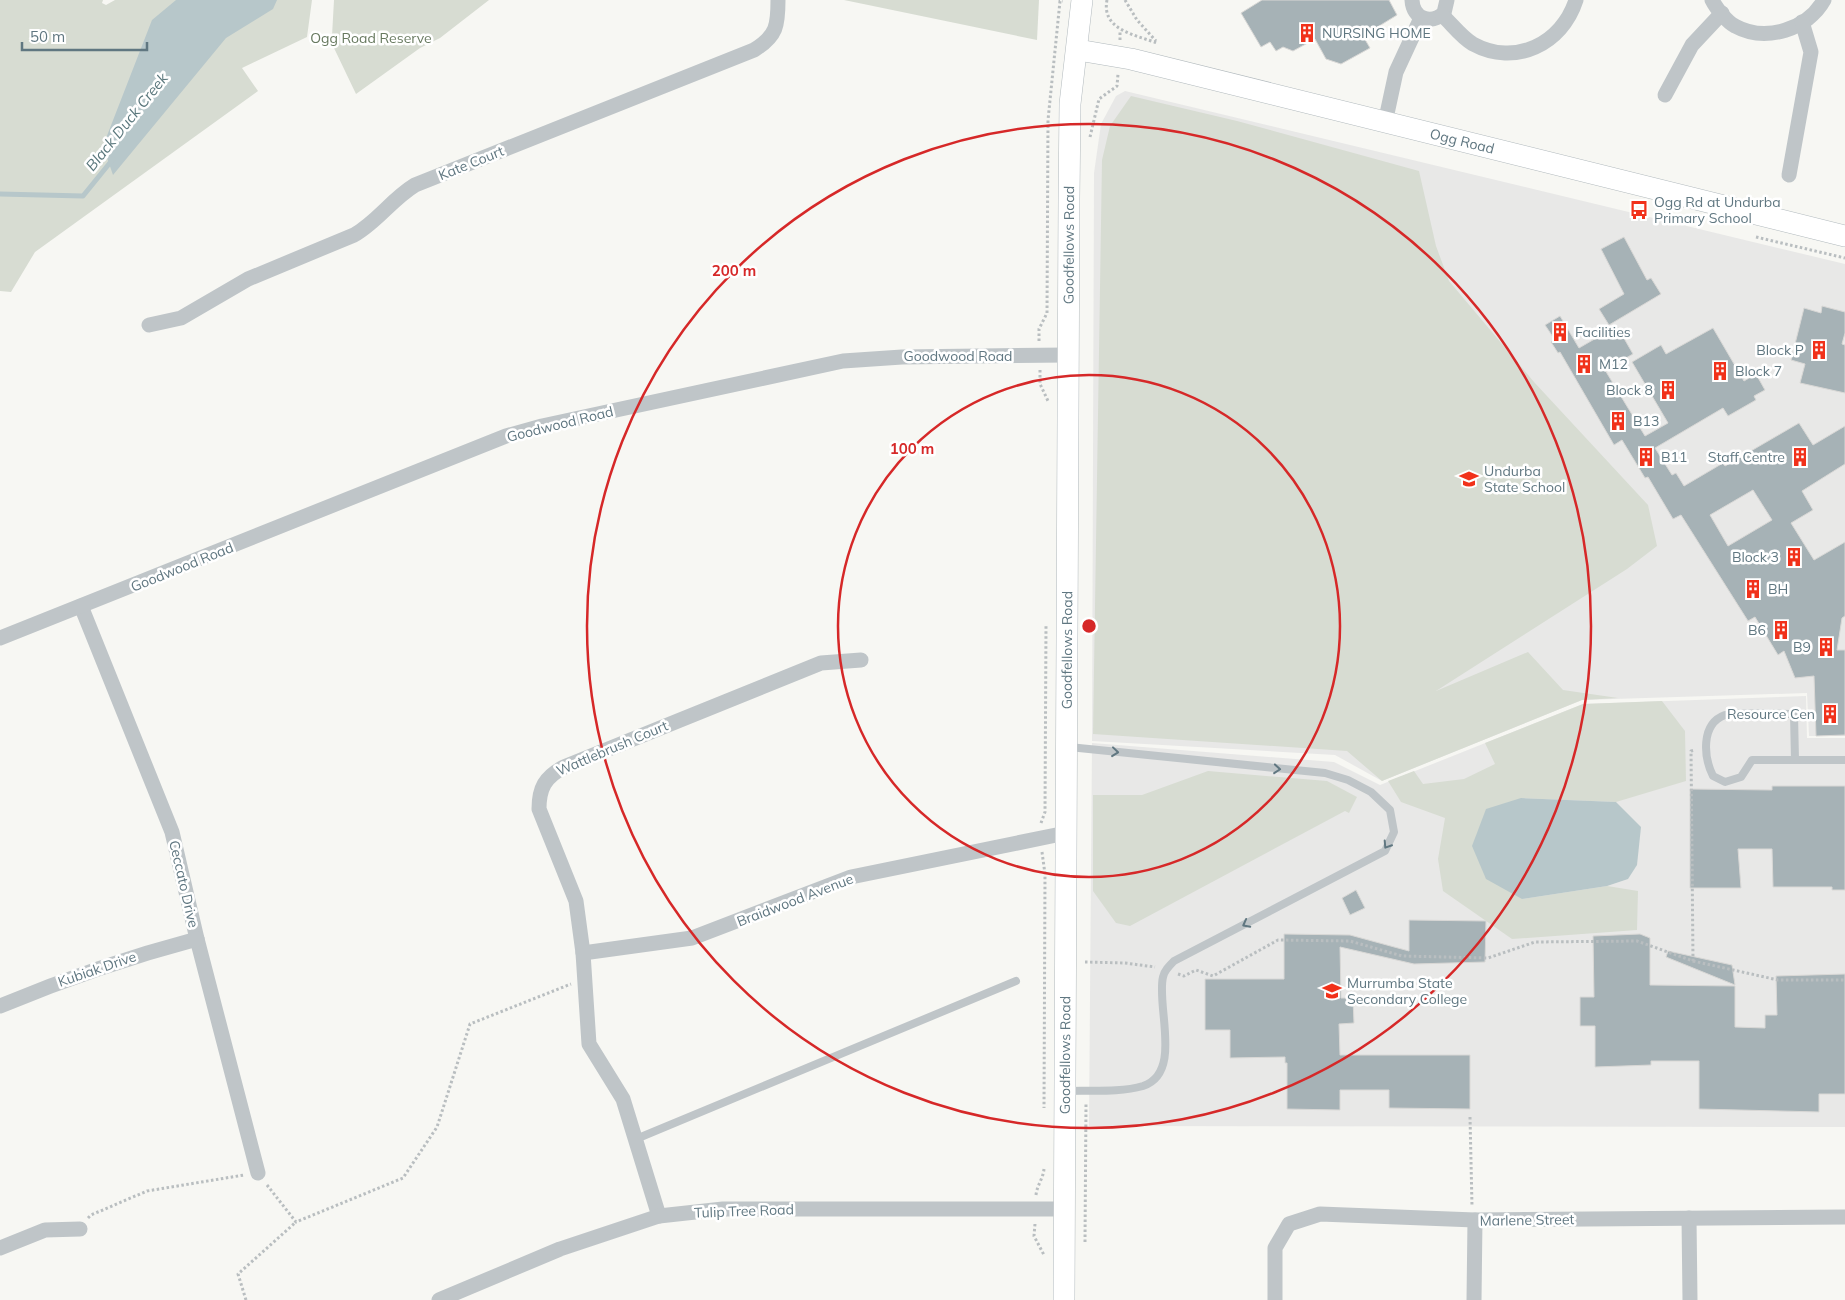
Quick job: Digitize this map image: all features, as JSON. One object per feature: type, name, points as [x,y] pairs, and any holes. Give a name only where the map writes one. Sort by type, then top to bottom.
[{"type":"street","name":"Kate Court","points":[[149,325],[181,318],[248,279],[354,235],[365,229],[399,195],[415,185],[754,50],[768,42],[776,27],[778,0]]},
{"type":"street","name":"Goodfellows Road","points":[[1064,1300],[1064,1209],[1075,1091],[1066,833],[1067,355],[1070,104],[1078,50],[1082,0]]},
{"type":"street","points":[[1412,0],[1414,11],[1421,18],[1435,19],[1447,7],[1448,0]]},
{"type":"street","points":[[1442,14],[1472,44],[1494,52],[1519,53],[1535,48],[1550,38],[1566,21],[1576,0]]},
{"type":"street","points":[[1712,0],[1734,26],[1758,33],[1787,31],[1817,13],[1824,0]]},
{"type":"street","points":[[1665,95],[1692,45],[1722,13]]},
{"type":"street","points":[[1385,123],[1396,72],[1421,18]]},
{"type":"street","points":[[1788,175],[1811,52],[1802,22]]},
{"type":"street","name":"Ogg Road","points":[[1078,50],[1119,57],[1845,236]]},
{"type":"street","name":"Goodwood Road","points":[[0,638],[506,436],[542,426],[843,361],[902,356],[1067,355]]},
{"type":"street","name":"Ceccato Drive","points":[[81,606],[172,832],[197,939],[258,1173]]},
{"type":"street","name":"Wattlebrush Court","points":[[659,1216],[623,1099],[589,1044],[584,954],[573,891],[539,809],[539,795],[544,782],[564,767],[821,662],[861,660]]},
{"type":"street","name":"Braidwood Avenue","points":[[584,954],[692,938],[851,877],[1066,833]]},
{"type":"street","name":"Kubiak Drive","points":[[0,1006],[95,968],[197,939]]},
{"type":"street","name":"Tulip Tree Road","points":[[439,1300],[560,1249],[659,1216],[722,1209],[1064,1209]]},
{"type":"street","name":"Marlene Street","points":[[1275,1300],[1275,1248],[1290,1224],[1320,1214],[1475,1220],[1845,1217]]},
{"type":"street","points":[[1689,1218],[1690,1300]]},
{"type":"street","points":[[1474,1300],[1475,1220]]},
{"type":"street","points":[[0,1248],[45,1230],[80,1229]]},
{"type":"lane","points":[[1795,760],[1794,714],[1725,715],[1713,724],[1708,734],[1706,763],[1713,776],[1725,782],[1741,777],[1752,760],[1795,760],[1845,760]]},
{"type":"lane","points":[[1067,747],[1325,773],[1348,780],[1372,792],[1390,810],[1394,832],[1385,851],[1174,961],[1166,969],[1163,977],[1165,1034],[1162,1069],[1155,1080],[1142,1086],[1075,1091]]},
{"type":"lane","points":[[636,1139],[1016,981]]},
{"type":"path","points":[[1107,0],[1106,6],[1110,20],[1120,30],[1157,43],[1137,20],[1125,0]]},
{"type":"path","points":[[1089,142],[1099,99],[1117,86],[1120,30]]},
{"type":"path","points":[[1756,237],[1845,258]]},
{"type":"path","points":[[1693,961],[1691,751],[1706,748]]},
{"type":"path","points":[[1085,962],[1125,963],[1166,969],[1184,976],[1196,970],[1213,976],[1278,940],[1350,941],[1402,956],[1488,958],[1535,942],[1636,941],[1693,961],[1778,980],[1845,980]]},
{"type":"path","points":[[1085,952],[1085,972]]},
{"type":"path","points":[[246,1300],[238,1274],[296,1222],[403,1178],[437,1127],[470,1024],[586,979]]},
{"type":"path","points":[[1075,1091],[1085,1252]]},
{"type":"path","points":[[1470,1117],[1471,1202],[1475,1220]]},
{"type":"path","points":[[80,1229],[91,1215],[147,1191],[258,1173],[296,1222]]},
{"type":"shaded area","name":"Undurba State School","points":[[1125,91],[1845,264],[1845,736],[1809,736],[1807,693],[1582,700],[1382,781],[1335,755],[1092,741],[1094,173],[1101,124],[1116,96]]},
{"type":"shaded area","name":"Murrumba State Secondary College","points":[[1806,696],[1807,738],[1845,738],[1845,1127],[1089,1126],[1092,743],[1334,762],[1380,785],[1583,704]]},
{"type":"green space","points":[[0,0],[103,0],[102,3],[106,5],[115,0],[312,0],[307,37],[242,68],[258,91],[35,252],[11,292],[0,291]]},
{"type":"green space","name":"Ogg Road Reserve","points":[[334,0],[489,0],[440,38],[420,48],[356,94],[334,48],[334,38],[332,36]]},
{"type":"green space","points":[[844,0],[1039,0],[1037,40]]},
{"type":"green space","name":"Undurba State School","points":[[1131,96],[1237,121],[1419,171],[1436,246],[1449,281],[1534,382],[1648,505],[1657,546],[1627,569],[1436,691],[1528,652],[1563,690],[1618,698],[1582,700],[1382,781],[1347,751],[1093,734],[1102,160],[1110,126]]},
{"type":"green space","points":[[1662,701],[1685,731],[1686,781],[1616,802],[1521,798],[1522,899],[1607,886],[1638,891],[1637,930],[1512,939],[1443,891],[1438,859],[1445,818],[1401,802],[1388,781],[1414,771],[1423,784],[1464,779],[1495,764],[1485,743],[1583,704]]},
{"type":"green space","points":[[1208,771],[1327,781],[1357,797],[1349,813],[1345,811],[1130,926],[1116,923],[1093,891],[1093,795],[1142,795]]},
{"type":"water","points":[[176,0],[277,0],[273,9],[226,38],[113,175],[103,146],[152,20]]},
{"type":"water","points":[[1521,798],[1616,802],[1641,827],[1637,865],[1628,879],[1607,886],[1522,899],[1486,879],[1472,846],[1486,809]]},
{"type":"building","name":"NURSING HOME","points":[[1262,0],[1389,0],[1397,15],[1363,36],[1370,48],[1341,64],[1326,59],[1315,39],[1293,51],[1283,47],[1276,51],[1270,42],[1261,47],[1241,13]]},
{"type":"building","points":[[1624,237],[1647,280],[1651,278],[1661,294],[1609,325],[1599,309],[1624,294],[1601,249]]},
{"type":"building","name":"Block P","points":[[1822,306],[1845,312],[1845,333],[1842,344],[1845,345],[1845,393],[1800,383],[1805,364],[1791,360],[1804,308],[1821,313]]},
{"type":"building","points":[[1560,316],[1579,348],[1617,326],[1633,354],[1605,370],[1645,436],[1668,423],[1632,362],[1661,345],[1666,354],[1713,328],[1744,381],[1756,374],[1765,390],[1754,396],[1756,400],[1728,416],[1723,408],[1655,448],[1672,475],[1676,473],[1684,486],[1723,463],[1725,466],[1799,423],[1813,445],[1845,426],[1845,464],[1802,491],[1813,510],[1791,523],[1814,560],[1845,542],[1845,616],[1842,618],[1837,650],[1845,650],[1845,735],[1816,736],[1814,676],[1795,678],[1784,651],[1778,655],[1755,617],[1748,621],[1681,515],[1673,519],[1648,477],[1645,478],[1622,440],[1614,445],[1560,352],[1558,353],[1551,342],[1555,340],[1545,325]],"holes":[[[1753,490],[1772,520],[1728,546],[1710,515]]]},
{"type":"building","points":[[1772,786],[1845,786],[1845,890],[1832,890],[1832,887],[1773,887],[1772,849],[1738,849],[1741,888],[1690,888],[1690,789],[1772,790]]},
{"type":"building","points":[[1356,890],[1365,908],[1350,915],[1342,898]]},
{"type":"building","points":[[1409,920],[1486,921],[1485,962],[1414,964],[1340,947],[1341,998],[1353,998],[1354,1023],[1339,1024],[1340,1055],[1470,1055],[1470,1109],[1389,1108],[1389,1090],[1340,1090],[1340,1110],[1287,1109],[1287,1063],[1285,1063],[1285,1057],[1230,1058],[1230,1030],[1205,1030],[1205,979],[1284,979],[1284,934],[1350,935],[1409,951]]},
{"type":"building","points":[[1640,934],[1650,938],[1650,985],[1735,986],[1735,1027],[1765,1028],[1765,1015],[1777,1015],[1776,976],[1845,974],[1845,1094],[1819,1094],[1819,1112],[1699,1109],[1699,1061],[1651,1061],[1651,1065],[1595,1067],[1595,1026],[1580,1026],[1580,997],[1594,997],[1593,936]]},
{"type":"building","points":[[1668,951],[1732,965],[1735,985],[1666,957]]},
{"type":"waterway","name":"Black Duck Creek","points":[[0,194],[83,196],[113,159]]},
{"type":"place","name":"NURSING HOME","points":[[1307,33]]},
{"type":"place","name":"Ogg Rd at Undurba Primary School","points":[[1639,210]]},
{"type":"place","name":"Facilities","points":[[1560,332]]},
{"type":"place","name":"Block P","points":[[1819,350]]},
{"type":"place","name":"M12","points":[[1584,364]]},
{"type":"place","name":"Block 7","points":[[1720,371]]},
{"type":"place","name":"Block 8","points":[[1668,390]]},
{"type":"place","name":"B13","points":[[1618,421]]},
{"type":"place","name":"B11","points":[[1646,457]]},
{"type":"place","name":"Staff Centre","points":[[1800,457]]},
{"type":"place","name":"Undurba State School","points":[[1469,479]]},
{"type":"place","name":"Block 3","points":[[1794,557]]},
{"type":"place","name":"BH","points":[[1753,589]]},
{"type":"place","name":"B6","points":[[1781,630]]},
{"type":"place","name":"B9","points":[[1826,647]]},
{"type":"place","name":"Resource Cen","points":[[1830,714]]},
{"type":"place","name":"Murrumba State Secondary College","points":[[1332,991]]}]
